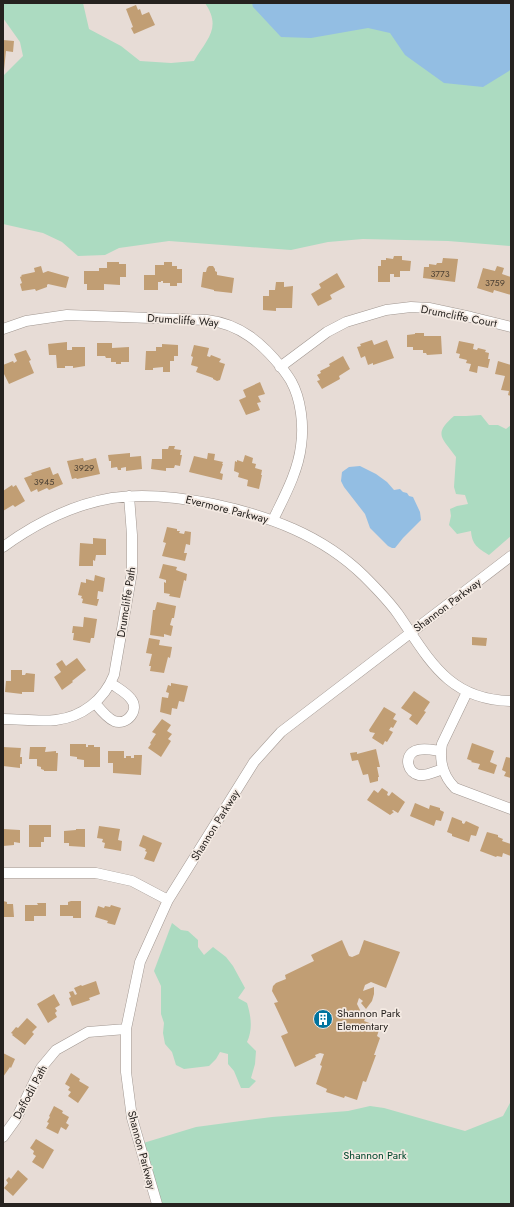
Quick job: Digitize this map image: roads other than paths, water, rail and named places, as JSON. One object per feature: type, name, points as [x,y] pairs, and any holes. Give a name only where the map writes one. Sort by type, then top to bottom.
[{"type":"street","name":"Drumcliffe Court","points":[[280,367],[333,329],[346,322],[386,310],[411,307],[430,308],[511,326]]},
{"type":"street","name":"Drumcliffe Way","points":[[3,329],[26,321],[67,315],[208,320],[220,322],[245,333],[270,352],[291,380],[299,404],[302,434],[301,448],[284,497],[273,520]]},
{"type":"street","name":"Evermore Parkway","points":[[3,547],[36,524],[65,511],[96,502],[129,496],[155,495],[183,498],[236,509],[273,520],[295,529],[320,543],[362,574],[389,602],[430,662],[455,685],[467,692],[489,698],[511,701]]},
{"type":"street","name":"Drumcliffe Path","points":[[3,719],[55,720],[77,714],[95,703],[111,683],[114,675],[131,582],[133,555],[129,496]]},
{"type":"street","name":"Shannon Parkway","points":[[157,1204],[132,1118],[126,1072],[126,1030],[140,962],[168,900],[254,762],[281,732],[511,556]]},
{"type":"street","points":[[95,703],[113,720],[118,722],[127,720],[132,715],[134,707],[131,699],[111,683]]},
{"type":"street","points":[[467,692],[442,744],[441,751],[444,774],[455,788],[511,809]]},
{"type":"street","points":[[441,751],[423,749],[414,751],[409,757],[408,763],[409,768],[413,773],[418,775],[425,775],[443,769]]},
{"type":"street","points":[[3,873],[96,873],[132,881],[168,900]]},
{"type":"street","name":"Daffodil Path","points":[[3,1138],[16,1119],[41,1068],[56,1050],[88,1032],[126,1030]]},
{"type":"water","points":[[252,3],[511,3],[511,69],[483,87],[444,83],[405,55],[390,33],[368,28],[311,38],[281,37],[253,7]]},
{"type":"water","points":[[360,466],[376,474],[387,482],[394,490],[400,489],[409,496],[413,497],[420,512],[421,520],[395,548],[388,546],[370,528],[365,514],[341,481],[342,472],[349,467]]},
{"type":"place","name":"Shannon Park Elementary","points":[[323,1019]]},
{"type":"park label","name":"Shannon Park","points":[[375,1155]]}]
